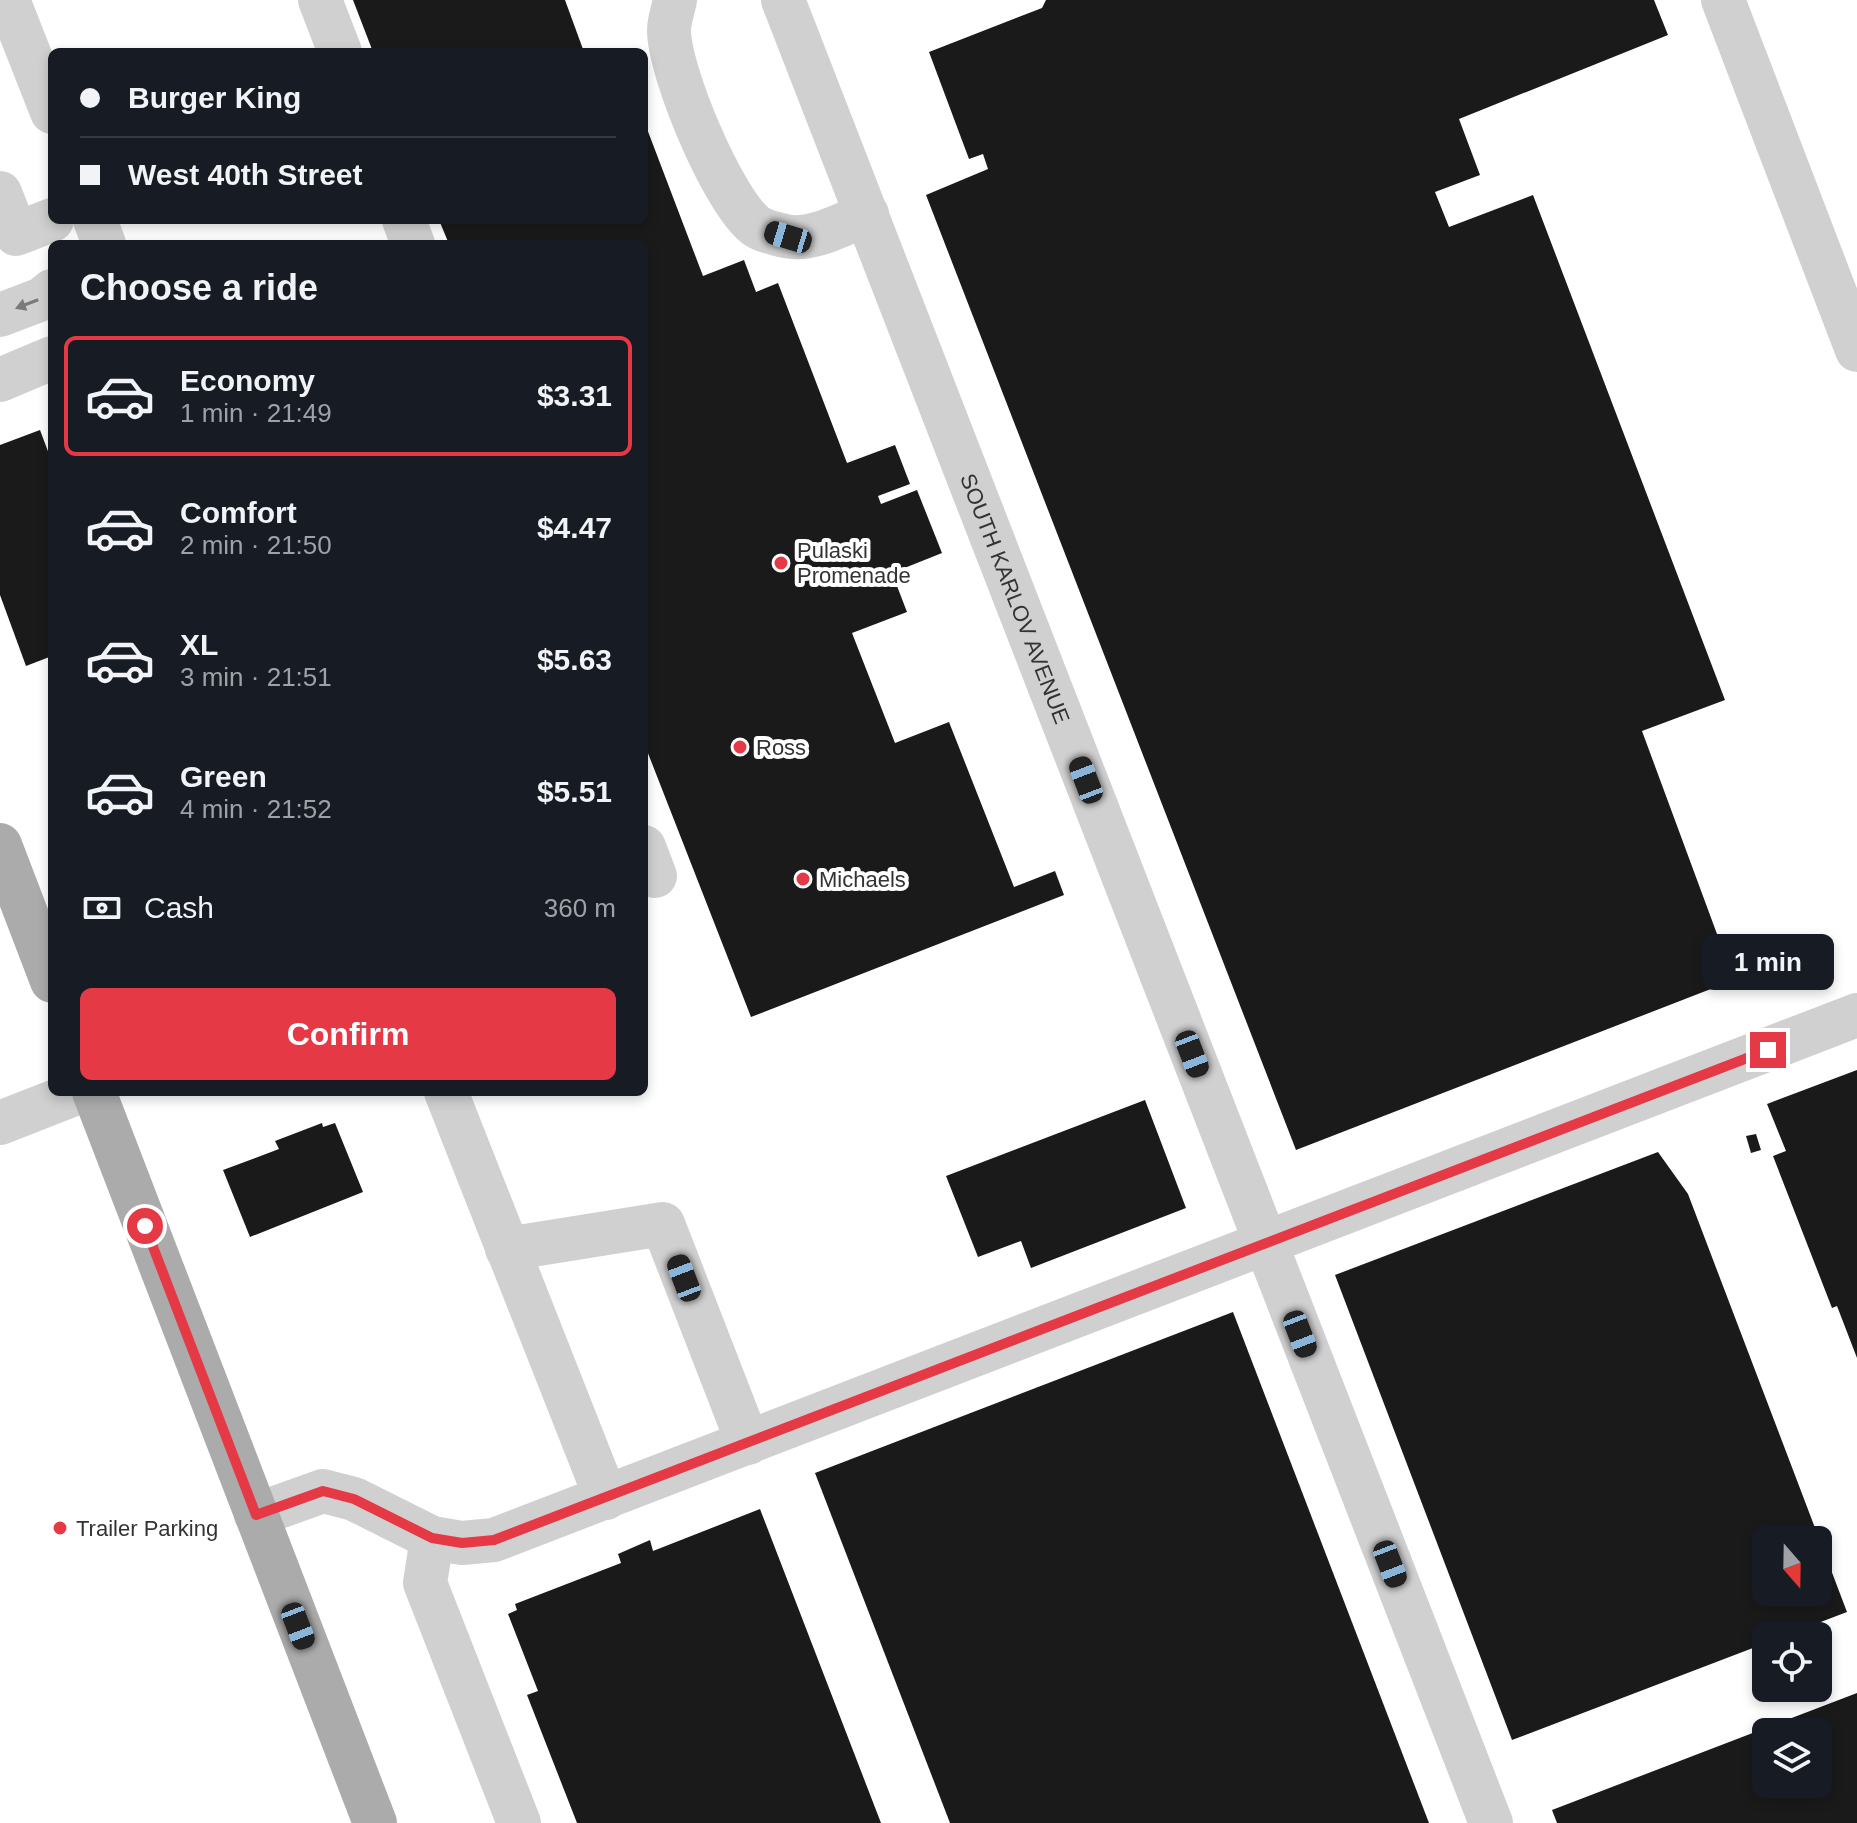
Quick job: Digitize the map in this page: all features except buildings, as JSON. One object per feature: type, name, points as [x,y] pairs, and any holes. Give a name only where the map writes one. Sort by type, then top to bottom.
[{"type":"main road","points":[[1,851],[48,971]]},
{"type":"main road","points":[[96,1096],[375,1823]]},
{"type":"street","points":[[8,0],[48,102]]},
{"type":"street","points":[[320,0],[338,48]]},
{"type":"street","points":[[675,0],[669,31],[680,89],[725,184],[744,215],[758,227],[788,237],[810,236],[867,214]]},
{"type":"street","name":"SOUTH KARLOV AVENUE","points":[[783,0],[1491,1823]]},
{"type":"street","points":[[1723,0],[1857,350]]},
{"type":"street","points":[[0,193],[16,234],[52,228]]},
{"type":"street","points":[[0,315],[48,294]]},
{"type":"street","points":[[0,380],[48,360]]},
{"type":"street","points":[[256,1515],[323,1491],[354,1499],[432,1538],[462,1543],[494,1540],[1857,1015]]},
{"type":"street","points":[[0,1123],[69,1096]]},
{"type":"street","points":[[448,1096],[606,1498]]},
{"type":"street","points":[[507,1249],[663,1224],[748,1443]]},
{"type":"street","points":[[432,1538],[425,1583],[519,1823]]},
{"type":"place","name":"Pulaski Promenade","points":[[781,563]]},
{"type":"place","name":"Ross","points":[[740,747]]},
{"type":"place","name":"Michaels","points":[[803,879]]},
{"type":"place","name":"Trailer Parking","points":[[60,1528]]},
{"type":"route","points":[[145,1226],[256,1515],[323,1491],[354,1499],[432,1538],[462,1543],[494,1540],[1768,1050]]}]
